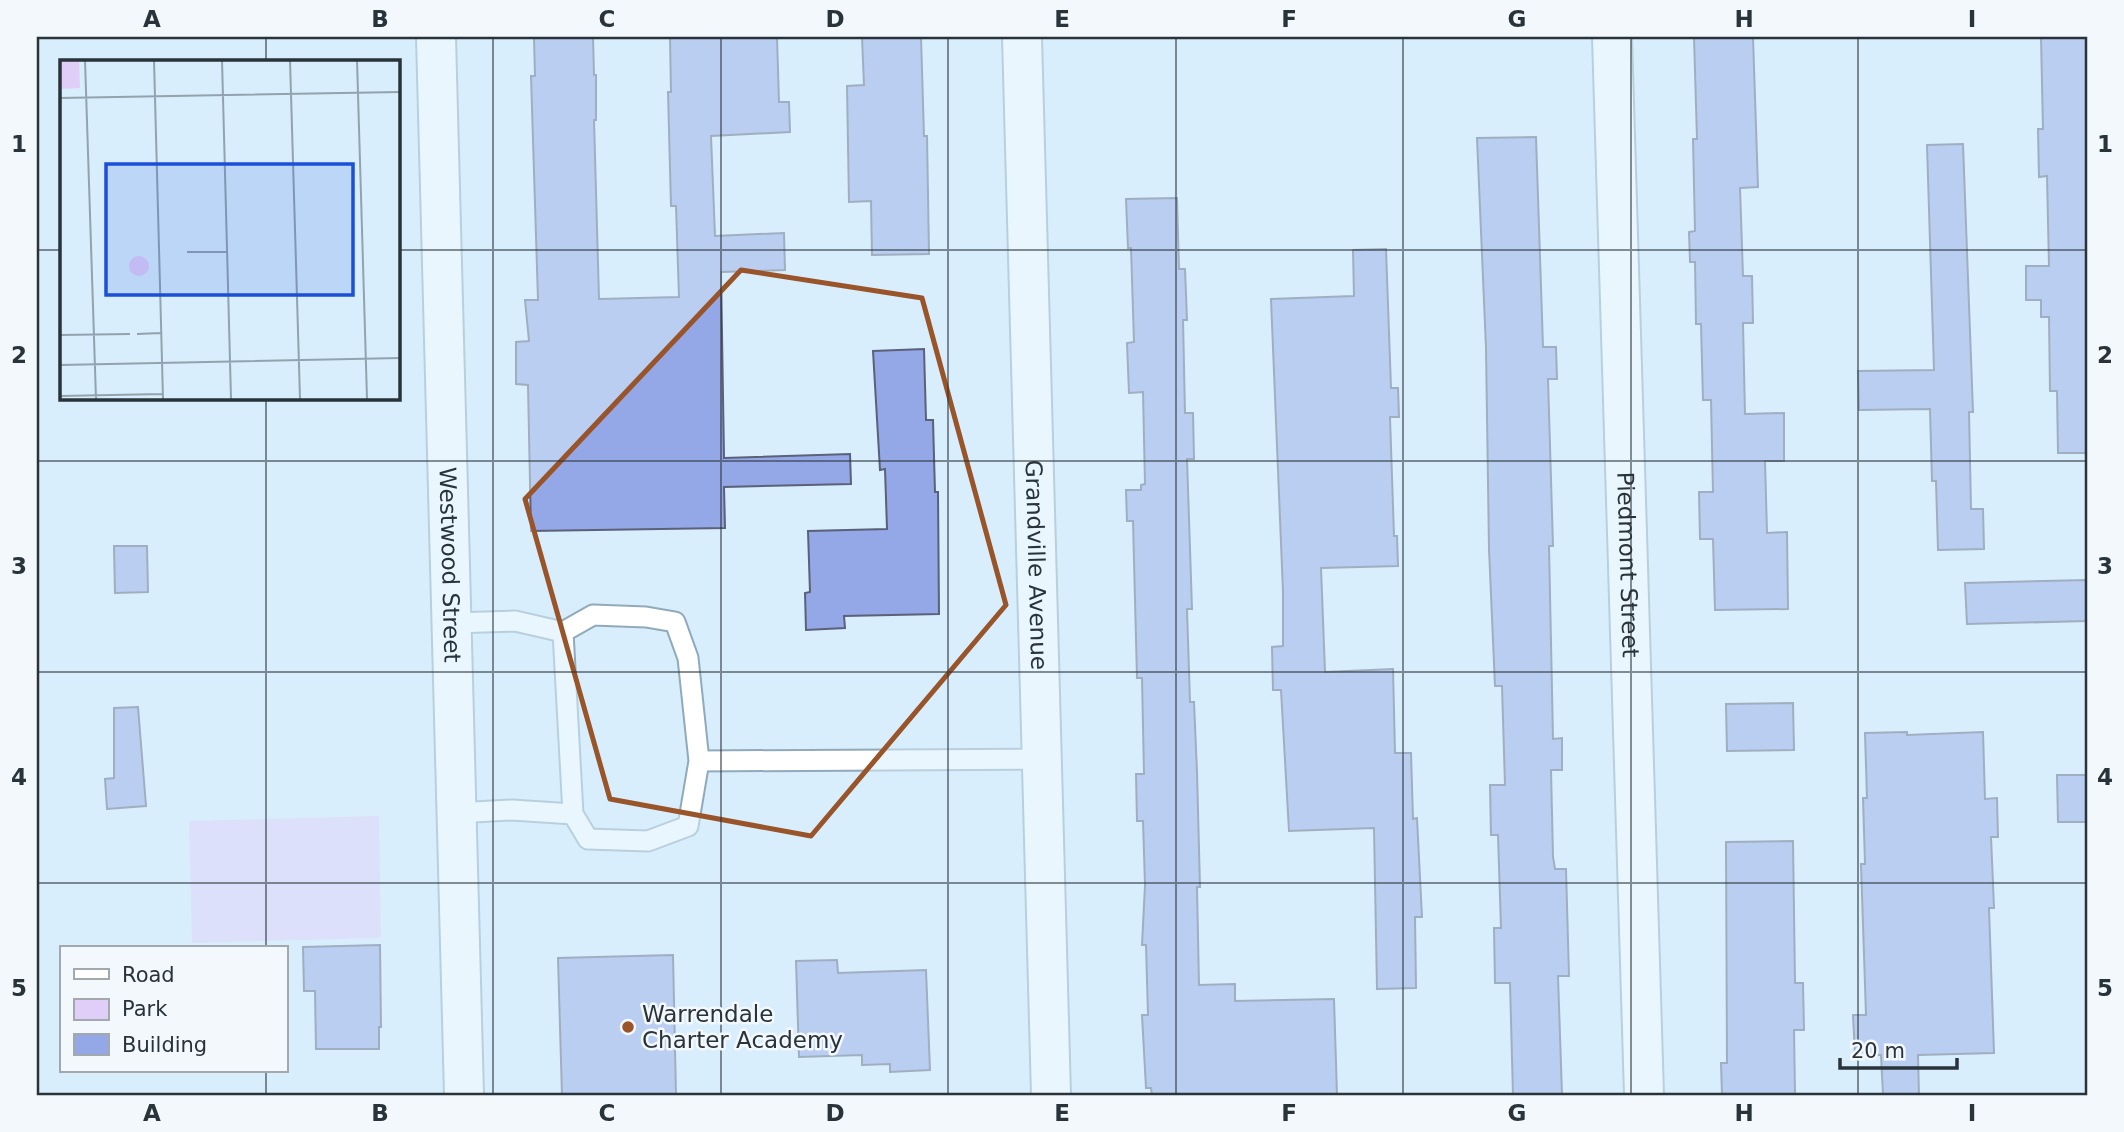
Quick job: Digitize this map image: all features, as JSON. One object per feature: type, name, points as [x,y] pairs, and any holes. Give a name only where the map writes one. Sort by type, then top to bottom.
[{"type":"street","name":"Westwood Street","points":[[436,37],[464,1095]]},
{"type":"street","name":"Grandville Avenue","points":[[1022,37],[1051,1095]]},
{"type":"street","name":"Piedmont Street","points":[[1612,37],[1644,1095]]},
{"type":"lane","points":[[452,623],[515,621],[563,632],[593,615],[646,617],[675,622],[688,658],[699,761],[688,825],[648,841],[588,839],[573,814],[563,632]]},
{"type":"lane","points":[[699,761],[1042,759]]},
{"type":"lane","points":[[456,813],[512,810],[573,814]]},
{"type":"highlighted area","points":[[741,270],[922,298],[1006,605],[811,836],[610,799],[525,499]]},
{"type":"green space","points":[[379,816],[381,938],[192,943],[189,821]]},
{"type":"building","points":[[534,37],[593,37],[596,75],[594,120],[599,299],[679,297],[676,206],[671,206],[668,92],[671,92],[670,37],[777,37],[779,102],[789,102],[790,132],[711,136],[715,236],[784,233],[785,270],[721,272],[724,458],[850,454],[851,484],[724,487],[725,528],[531,531],[528,385],[516,384],[516,342],[529,341],[525,300],[538,300],[531,76],[535,76]]},
{"type":"building","points":[[862,37],[921,37],[924,136],[927,136],[929,254],[872,255],[871,201],[849,202],[847,86],[864,85]]},
{"type":"building","points":[[1694,37],[1753,37],[1758,187],[1740,188],[1743,276],[1752,276],[1753,323],[1743,323],[1745,414],[1784,413],[1784,461],[1765,461],[1767,533],[1787,532],[1788,609],[1715,610],[1713,539],[1700,539],[1699,492],[1713,492],[1711,400],[1703,400],[1701,324],[1696,324],[1695,262],[1690,262],[1689,232],[1695,231],[1693,139],[1697,139]]},
{"type":"building","points":[[2041,37],[2087,37],[2087,453],[2058,453],[2057,391],[2050,391],[2049,317],[2041,317],[2041,300],[2026,300],[2026,266],[2049,266],[2047,176],[2039,177],[2038,129],[2043,129]]},
{"type":"building","points":[[1536,137],[1543,347],[1556,347],[1557,379],[1548,379],[1553,546],[1549,546],[1553,739],[1562,738],[1562,770],[1551,770],[1553,857],[1555,869],[1566,869],[1569,976],[1558,976],[1562,1095],[1513,1095],[1510,983],[1495,983],[1494,928],[1501,928],[1498,835],[1491,835],[1490,785],[1505,785],[1502,686],[1495,686],[1489,549],[1486,348],[1477,138]]},
{"type":"building","points":[[1963,144],[1973,412],[1969,412],[1971,509],[1983,509],[1984,549],[1938,550],[1930,409],[1859,410],[1858,371],[1934,370],[1927,145]]},
{"type":"building","points":[[1177,198],[1179,269],[1185,269],[1187,320],[1183,320],[1185,413],[1193,413],[1194,459],[1187,459],[1192,609],[1187,609],[1190,702],[1194,702],[1197,772],[1199,985],[1235,984],[1235,1001],[1334,999],[1337,1095],[1152,1095],[1151,1088],[1146,1088],[1142,1015],[1148,1015],[1146,945],[1142,945],[1145,885],[1143,821],[1137,821],[1136,774],[1144,774],[1142,678],[1137,678],[1133,521],[1127,521],[1126,490],[1141,490],[1141,485],[1145,484],[1143,392],[1129,393],[1127,343],[1134,342],[1131,248],[1128,248],[1126,199]]},
{"type":"building","points":[[1386,249],[1391,388],[1398,388],[1399,417],[1390,417],[1394,536],[1397,536],[1398,566],[1321,568],[1325,672],[1393,669],[1395,753],[1411,753],[1413,819],[1417,818],[1422,917],[1415,917],[1416,988],[1377,989],[1374,828],[1289,831],[1281,690],[1273,690],[1272,647],[1283,646],[1283,592],[1271,299],[1354,296],[1353,250]]},
{"type":"building","points":[[924,349],[926,420],[933,420],[935,492],[938,492],[939,614],[844,616],[845,628],[806,630],[805,593],[810,592],[808,531],[887,529],[885,469],[880,470],[873,351]]},
{"type":"building","points":[[114,546],[147,546],[148,592],[115,593]]},
{"type":"building","points":[[2087,580],[2087,621],[1967,624],[1965,583]]},
{"type":"building","points":[[1793,703],[1794,750],[1727,751],[1726,704]]},
{"type":"building","points":[[138,707],[146,806],[107,809],[105,779],[114,778],[114,708]]},
{"type":"building","points":[[1907,732],[1907,735],[1983,732],[1985,799],[1997,798],[1998,837],[1991,837],[1994,908],[1989,908],[1994,1053],[1918,1055],[1919,1095],[1883,1095],[1881,1055],[1855,1055],[1853,1015],[1866,1015],[1861,864],[1865,864],[1865,733]]},
{"type":"building","points":[[2057,775],[2087,775],[2087,822],[2058,822]]},
{"type":"building","points":[[1793,841],[1795,983],[1803,983],[1804,1030],[1794,1030],[1795,1095],[1722,1095],[1721,1063],[1727,1063],[1726,842]]},
{"type":"building","points":[[380,945],[379,1049],[316,1049],[315,991],[304,991],[303,947]]},
{"type":"building","points":[[673,955],[676,1095],[562,1095],[558,958]]},
{"type":"building","points":[[837,960],[838,973],[926,970],[930,1070],[890,1072],[890,1064],[862,1065],[862,1055],[799,1057],[796,961]]},
{"type":"place","name":"Warrendale Charter Academy","points":[[628,1027]]}]
